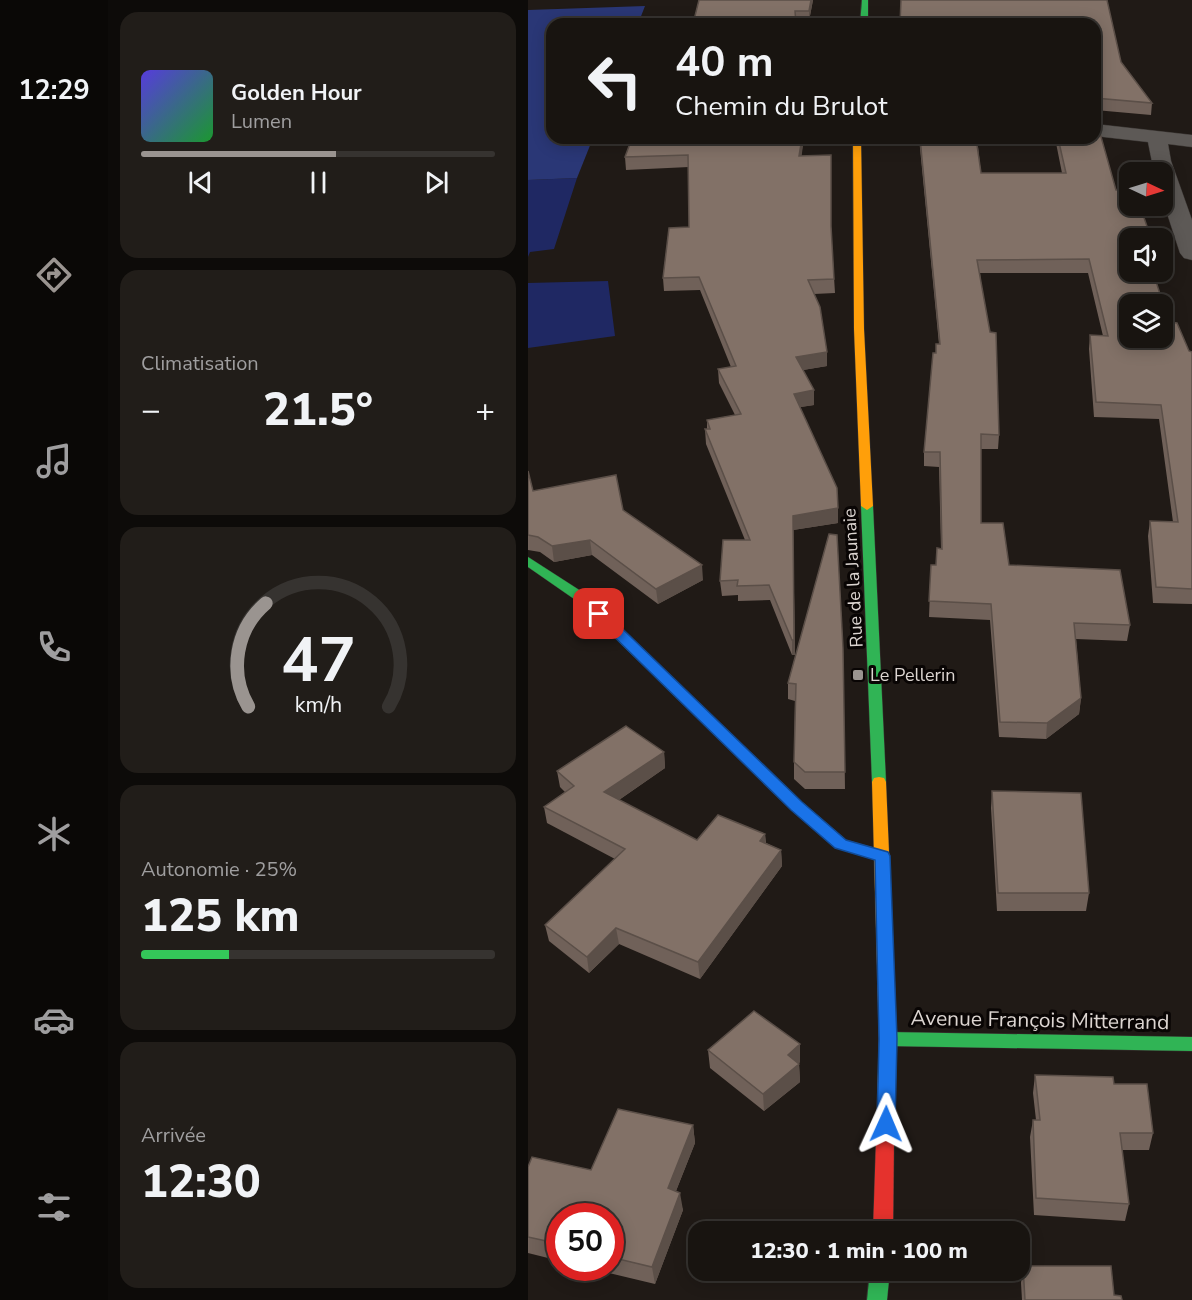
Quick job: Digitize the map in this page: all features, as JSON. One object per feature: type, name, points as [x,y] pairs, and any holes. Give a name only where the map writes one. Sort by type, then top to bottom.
[{"type":"main road","points":[[864,18],[865,0]]},
{"type":"main road","name":"Rue de la Jaunaie","points":[[857,144],[859,329],[888,1039],[883,1221]]},
{"type":"main road","points":[[528,561],[582,598],[797,806],[841,844],[882,856]]},
{"type":"main road","name":"Avenue François Mitterrand","points":[[888,1039],[1192,1044]]},
{"type":"main road","points":[[877,1300],[879,1281]]},
{"type":"street","points":[[1101,131],[1192,141]]},
{"type":"street","points":[[1157,137],[1161,161],[1192,253]]},
{"type":"shaded area","points":[[645,6],[640,18],[546,18],[546,144],[591,144],[577,178],[528,180],[528,10]]},
{"type":"shaded area","points":[[577,178],[554,249],[530,252],[528,257],[528,180]]},
{"type":"shaded area","points":[[608,281],[615,336],[528,348],[528,283]]},
{"type":"building","points":[[699,0],[811,0],[809,11],[795,11],[796,18],[694,18]]},
{"type":"building","points":[[901,0],[1107,0],[1121,62],[1152,103],[1101,99],[1101,18],[900,18]]},
{"type":"building","points":[[1101,137],[1116,190],[1119,190],[1119,216],[1143,216],[1148,228],[1119,228],[1119,282],[1156,282],[1160,294],[1119,294],[1119,348],[1173,348],[1173,322],[1177,323],[1189,351],[1192,352],[1192,589],[1156,587],[1150,521],[1178,522],[1161,405],[1096,402],[1090,335],[1108,336],[1089,259],[977,260],[990,332],[996,333],[999,435],[981,434],[981,523],[1003,523],[1009,565],[1120,570],[1130,625],[1074,623],[1081,698],[1047,723],[1000,722],[991,604],[929,601],[931,565],[936,565],[937,548],[942,549],[940,452],[924,452],[933,353],[936,353],[936,344],[940,344],[921,144],[977,144],[981,173],[1066,173],[1059,144],[1101,144]]},
{"type":"building","points":[[630,144],[801,144],[799,156],[831,155],[834,279],[808,280],[820,307],[827,352],[796,357],[814,390],[794,394],[837,488],[838,508],[793,516],[794,640],[792,640],[769,585],[737,586],[738,580],[720,581],[723,540],[750,540],[705,429],[710,429],[707,420],[741,414],[718,369],[736,366],[699,277],[663,278],[669,228],[689,227],[688,155],[625,157]]},
{"type":"building","points":[[528,471],[533,491],[616,475],[623,510],[702,565],[656,589],[590,540],[552,546],[538,537],[528,535]]},
{"type":"building","points":[[829,534],[837,535],[843,648],[845,772],[805,772],[794,762],[796,684],[788,683]]},
{"type":"building","points":[[626,726],[664,752],[604,792],[697,840],[718,815],[765,834],[760,841],[781,850],[698,962],[616,928],[587,957],[545,925],[625,849],[544,807],[574,786],[557,771]]},
{"type":"building","points":[[992,791],[1081,793],[1089,893],[998,893]]},
{"type":"building","points":[[754,1011],[800,1044],[788,1055],[799,1064],[763,1094],[708,1050]]},
{"type":"building","points":[[1035,1075],[1113,1077],[1114,1084],[1147,1084],[1153,1133],[1120,1133],[1129,1204],[1036,1198],[1033,1120],[1040,1120]]},
{"type":"building","points":[[618,1109],[693,1125],[668,1188],[680,1193],[652,1267],[624,1260],[624,1203],[546,1203],[546,1241],[528,1237],[528,1167],[532,1157],[591,1170]]},
{"type":"building","points":[[1030,1266],[1111,1266],[1114,1295],[1121,1296],[1122,1300],[1025,1300],[1024,1281],[1030,1281]]},
{"type":"traffic: fast","points":[[864,18],[865,0]]},
{"type":"traffic: fast","points":[[867,506],[879,782]]},
{"type":"traffic: fast","points":[[528,561],[582,598],[797,806],[841,844],[882,856]]},
{"type":"traffic: fast","points":[[888,1039],[1192,1044]]},
{"type":"traffic: fast","points":[[877,1300],[879,1281]]},
{"type":"traffic: slow","points":[[857,144],[859,329],[867,506]]},
{"type":"traffic: slow","points":[[879,782],[888,1039],[885,1140]]},
{"type":"traffic: jam","points":[[883,1221],[885,1140]]},
{"type":"place","name":"Le Pellerin","points":[[858,675]]},
{"type":"route","points":[[599,614],[797,806],[841,844],[882,856],[888,1039],[886,1124]]}]
